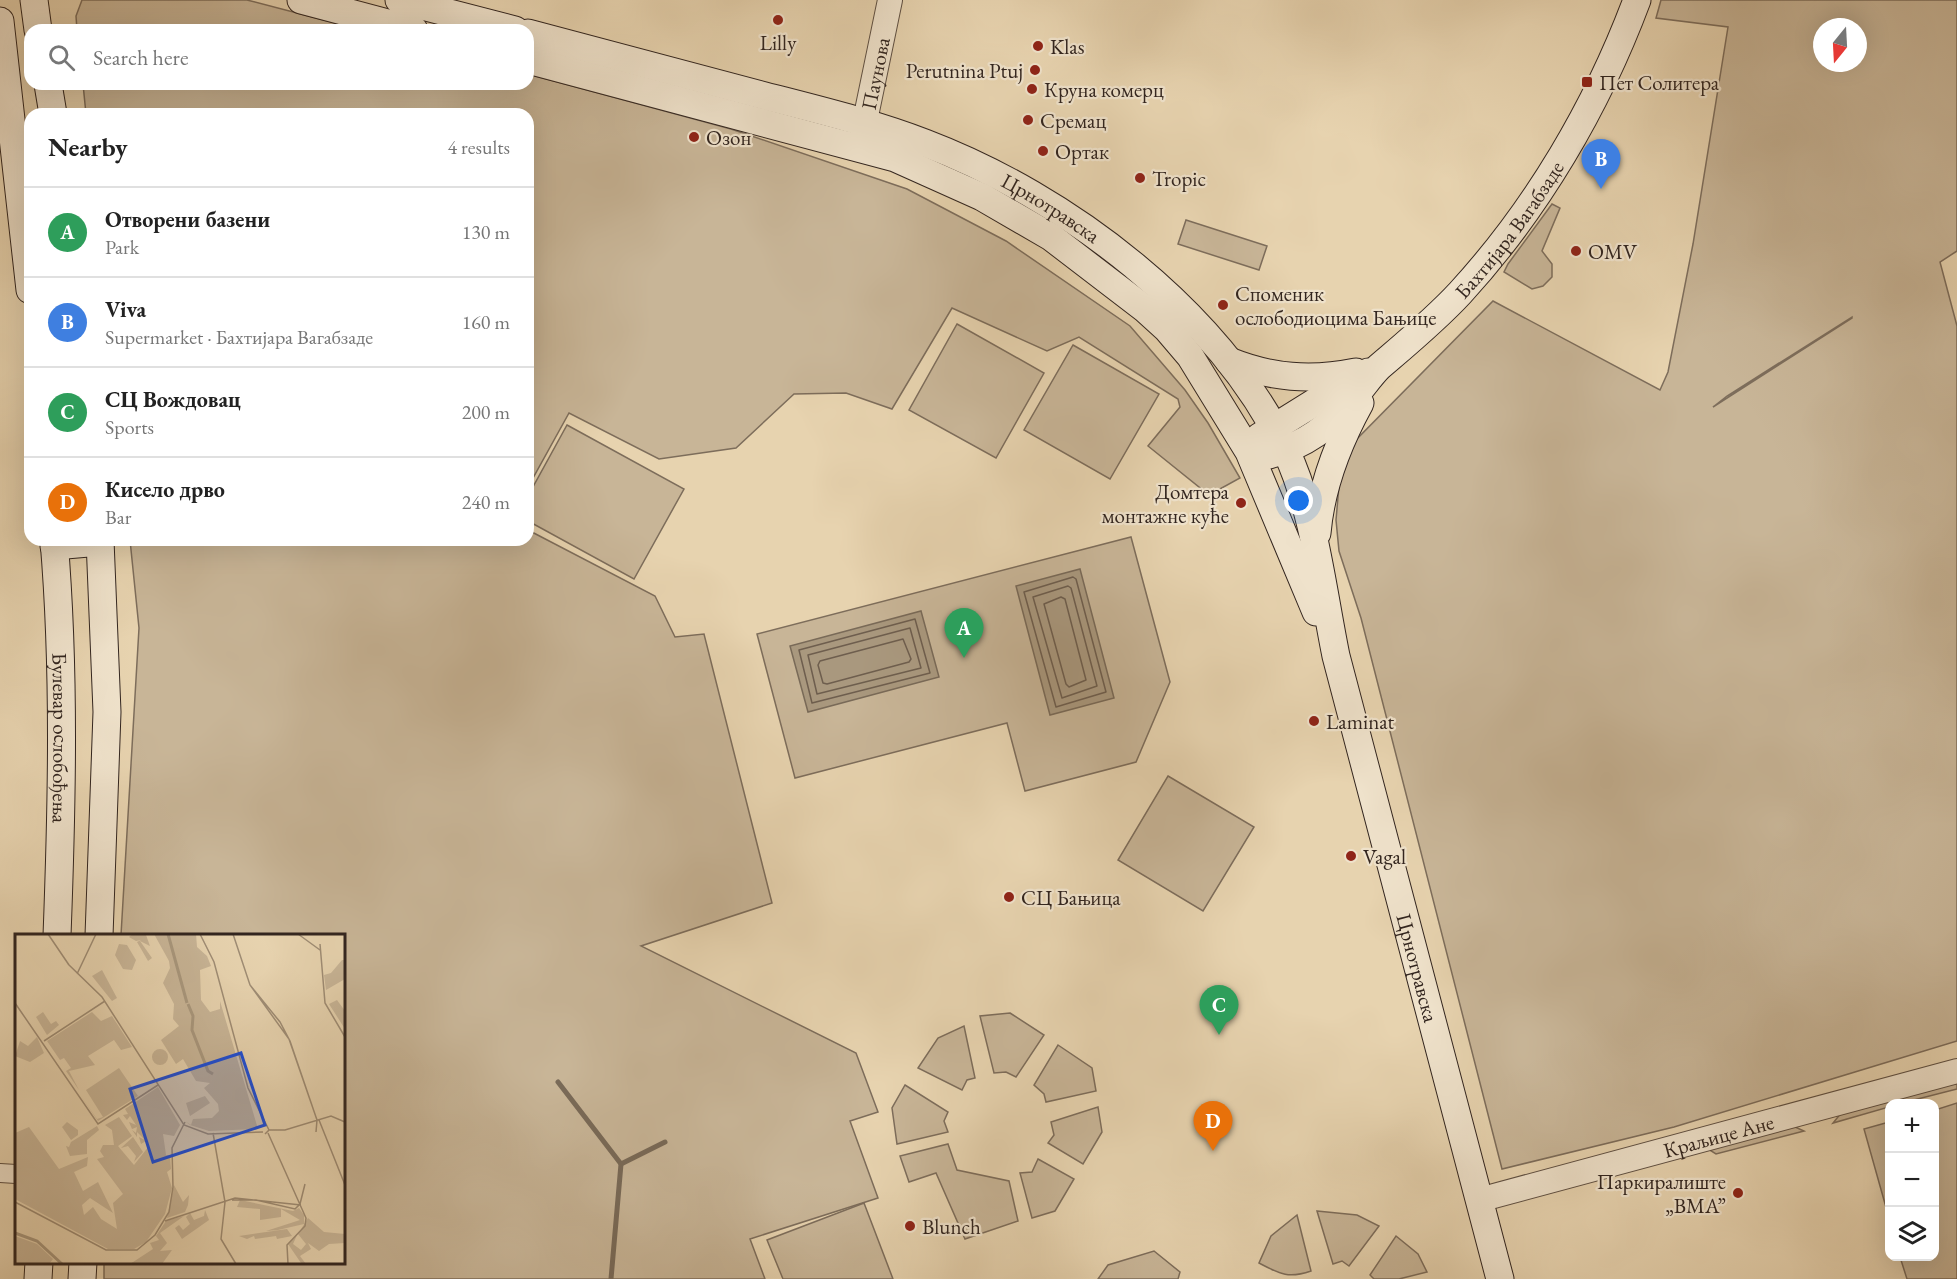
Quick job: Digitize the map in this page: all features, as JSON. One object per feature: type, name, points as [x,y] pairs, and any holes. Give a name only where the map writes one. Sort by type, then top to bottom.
[{"type":"main road","points":[[301,0],[391,24]]},
{"type":"main road","points":[[399,0],[492,24]]},
{"type":"main road","name":"Бахтијара Вагабзаде","points":[[1249,452],[1280,439],[1304,443],[1324,429],[1378,368],[1459,294],[1512,229],[1587,113],[1609,69],[1637,0]]},
{"type":"main road","points":[[0,21],[5,107],[24,246]]},
{"type":"main road","name":"Црнотравска","points":[[534,35],[862,135],[920,168],[982,197],[1051,237],[1104,275],[1167,329],[1190,356],[1249,452],[1336,656]]},
{"type":"main road","name":"Црнотравска","points":[[534,61],[962,158],[1059,212],[1168,296],[1229,361],[1280,439],[1297,476],[1336,656],[1500,1279]]},
{"type":"main road","points":[[49,90],[52,108]]},
{"type":"main road","points":[[1229,361],[1278,376],[1328,376],[1378,368]]},
{"type":"main road","points":[[1315,552],[1319,510],[1330,471],[1344,434],[1378,368]]},
{"type":"main road","name":"Булевар ослобођења","points":[[54,546],[61,628],[64,751],[57,934]]},
{"type":"main road","name":"Булевар ослобођења","points":[[99,934],[106,722],[100,546]]},
{"type":"main road","points":[[38,1279],[39,1264]]},
{"type":"main road","points":[[82,1279],[83,1264]]},
{"type":"street","name":"Паунова","points":[[862,135],[890,0]]},
{"type":"street","name":"Краљице Ане","points":[[1479,1200],[1957,1071]]},
{"type":"street","points":[[0,1173],[15,1174]]},
{"type":"shaded area","points":[[82,0],[247,0],[339,24],[77,24],[76,16]]},
{"type":"shaded area","points":[[1661,0],[1957,0],[1957,251],[1940,262],[1957,326],[1957,1041],[1674,1127],[1502,1169],[1361,618],[1339,551],[1336,520],[1339,486],[1351,445],[1493,301],[1660,390],[1668,372],[1693,244],[1728,27],[1656,18]],"holes":[[[1852,318],[1713,407],[1727,396]]]},
{"type":"shaded area","points":[[534,76],[731,129],[907,189],[1006,241],[1130,326],[1185,390],[1208,423],[1240,478],[1209,495],[1148,446],[1180,407],[1178,399],[1079,337],[1047,351],[952,308],[892,409],[846,393],[794,394],[736,448],[659,459],[569,413],[534,476],[534,108],[85,108],[84,90],[534,90]]},
{"type":"shaded area","points":[[1552,204],[1560,208],[1542,251],[1552,264],[1552,277],[1543,286],[1532,289],[1504,272]]},
{"type":"shaded area","points":[[1186,220],[1267,246],[1259,270],[1178,244]]},
{"type":"shaded area","points":[[957,324],[1044,373],[996,458],[909,410]]},
{"type":"shaded area","points":[[1073,345],[1159,394],[1110,479],[1024,430]]},
{"type":"shaded area","points":[[567,425],[684,489],[634,579],[534,524],[534,485]]},
{"type":"shaded area","points":[[534,533],[655,596],[675,637],[704,634],[772,903],[641,946],[856,1053],[878,1112],[850,1121],[878,1198],[750,1239],[765,1279],[104,1279],[104,1264],[345,1264],[345,934],[121,934],[139,628],[131,546],[534,546]]},
{"type":"shaded area","points":[[1131,537],[1170,682],[1136,762],[1025,791],[1007,723],[795,778],[757,634]]},
{"type":"shaded area","points":[[1168,776],[1254,827],[1203,911],[1118,860]]},
{"type":"shaded area","points":[[1010,1013],[1044,1035],[1016,1077],[1006,1072],[994,1073],[980,1016]]},
{"type":"shaded area","points":[[964,1026],[975,1078],[967,1080],[962,1090],[918,1068],[938,1038]]},
{"type":"shaded area","points":[[1058,1045],[1092,1068],[1096,1091],[1046,1102],[1044,1094],[1034,1085]]},
{"type":"shaded area","points":[[1957,1080],[1957,1089],[1918,1099],[1889,1099]]},
{"type":"shaded area","points":[[905,1085],[948,1112],[944,1121],[948,1132],[897,1144],[892,1108]]},
{"type":"shaded area","points":[[1885,1100],[1885,1108],[1833,1123],[1842,1112]]},
{"type":"shaded area","points":[[1957,1103],[1957,1279],[1907,1279],[1901,1261],[1939,1261],[1939,1109]]},
{"type":"shaded area","points":[[1098,1107],[1102,1132],[1083,1164],[1048,1143],[1054,1135],[1051,1122]]},
{"type":"shaded area","points":[[1885,1123],[1885,1204],[1864,1129]]},
{"type":"shaded area","points":[[1793,1126],[1804,1131],[1716,1154],[1708,1149]]},
{"type":"shaded area","points":[[948,1144],[957,1170],[1009,1181],[1018,1221],[965,1239],[936,1173],[909,1182],[900,1156]]},
{"type":"shaded area","points":[[1038,1159],[1074,1179],[1055,1211],[1032,1218],[1020,1173],[1032,1172]]},
{"type":"shaded area","points":[[864,1203],[893,1279],[783,1279],[767,1240]]},
{"type":"shaded area","points":[[1317,1211],[1357,1215],[1379,1226],[1349,1266],[1342,1261],[1333,1264]]},
{"type":"shaded area","points":[[1297,1215],[1311,1271],[1290,1275],[1259,1263],[1271,1236]]},
{"type":"shaded area","points":[[1396,1236],[1418,1254],[1427,1272],[1399,1279],[1374,1279],[1370,1275]]},
{"type":"shaded area","points":[[1154,1251],[1180,1272],[1178,1279],[1098,1279],[1108,1265]]},
{"type":"water","points":[[1080,569],[1114,698],[1050,715],[1016,586]]},
{"type":"water","points":[[921,611],[939,677],[808,712],[790,646]]},
{"type":"waterway","points":[[558,1082],[621,1164],[611,1279]]},
{"type":"waterway","points":[[621,1164],[665,1142]]},
{"type":"place","name":"Lilly","points":[[778,20]]},
{"type":"place","name":"Klas","points":[[1038,46]]},
{"type":"place","name":"Perutnina Ptuj","points":[[1035,70]]},
{"type":"place","name":"Пет Солитера","points":[[1587,82]]},
{"type":"place","name":"Круна комерц","points":[[1032,89]]},
{"type":"place","name":"Сремац","points":[[1028,120]]},
{"type":"place","name":"Озон","points":[[694,137]]},
{"type":"place","name":"Ортак","points":[[1043,151]]},
{"type":"place","name":"Tropic","points":[[1140,178]]},
{"type":"place","name":"Viva","points":[[1601,189]]},
{"type":"place","name":"OMV","points":[[1576,251]]},
{"type":"place","name":"Споменик ослободиоцима Бањице","points":[[1223,305]]},
{"type":"place","name":"Домтера монтажне куће","points":[[1241,503]]},
{"type":"place","name":"Отворени базени","points":[[964,658]]},
{"type":"place","name":"Laminat","points":[[1314,721]]},
{"type":"place","name":"Vagal","points":[[1351,856]]},
{"type":"place","name":"СЦ Бањица","points":[[1009,897]]},
{"type":"place","name":"СЦ Вождовац","points":[[1219,1035]]},
{"type":"place","name":"Кисело дрво","points":[[1213,1151]]},
{"type":"place","name":"Паркиралиште „ВМА”","points":[[1738,1193]]},
{"type":"place","name":"Blunch","points":[[910,1226]]}]
